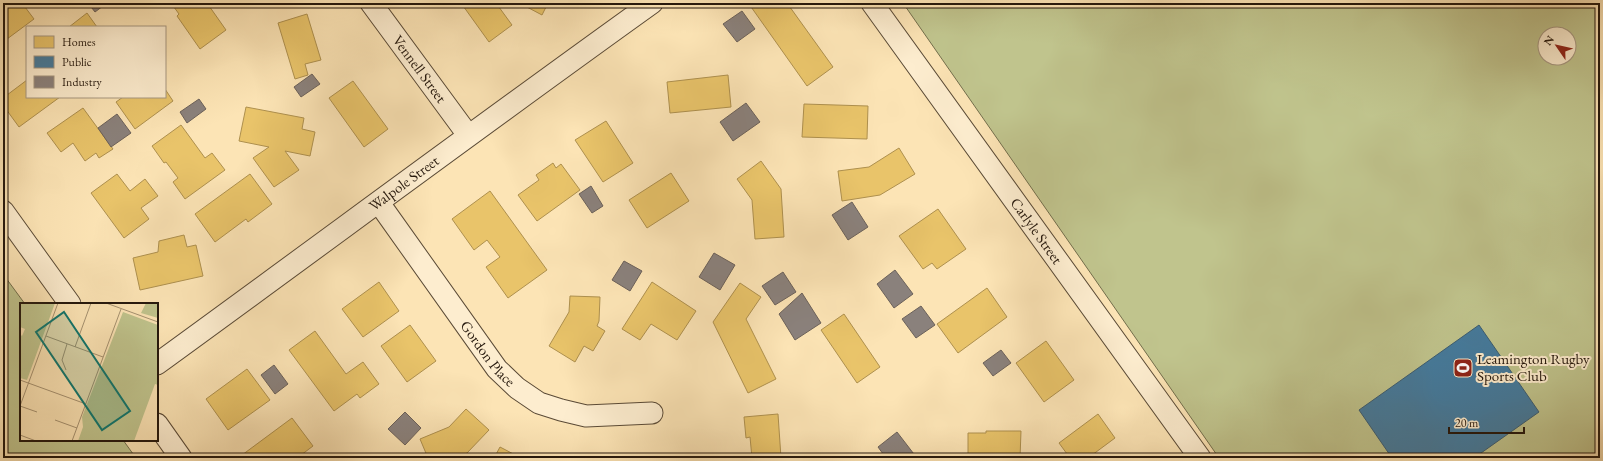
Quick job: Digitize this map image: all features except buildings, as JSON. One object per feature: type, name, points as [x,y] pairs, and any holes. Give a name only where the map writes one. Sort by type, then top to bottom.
[{"type":"street","name":"Vennell Street","points":[[372,3],[468,135]]},
{"type":"street","name":"Walpole Street","points":[[158,363],[468,135],[652,3]]},
{"type":"street","name":"Carlyle Street","points":[[872,3],[1191,455]]},
{"type":"street","name":"Gordon Place","points":[[378,202],[497,369],[518,388],[540,402],[561,410],[586,416],[652,413]]},
{"type":"street","points":[[3,211],[69,303]]},
{"type":"street","points":[[158,425],[181,458]]},
{"type":"green space","points":[[903,3],[1600,3],[1600,458],[1219,458]]},
{"type":"green space","points":[[3,274],[24,303],[20,303],[20,441],[124,441],[136,458],[3,458]]},
{"type":"place","name":"Leamington Rugby Sports Club","points":[[1463,368]]}]
